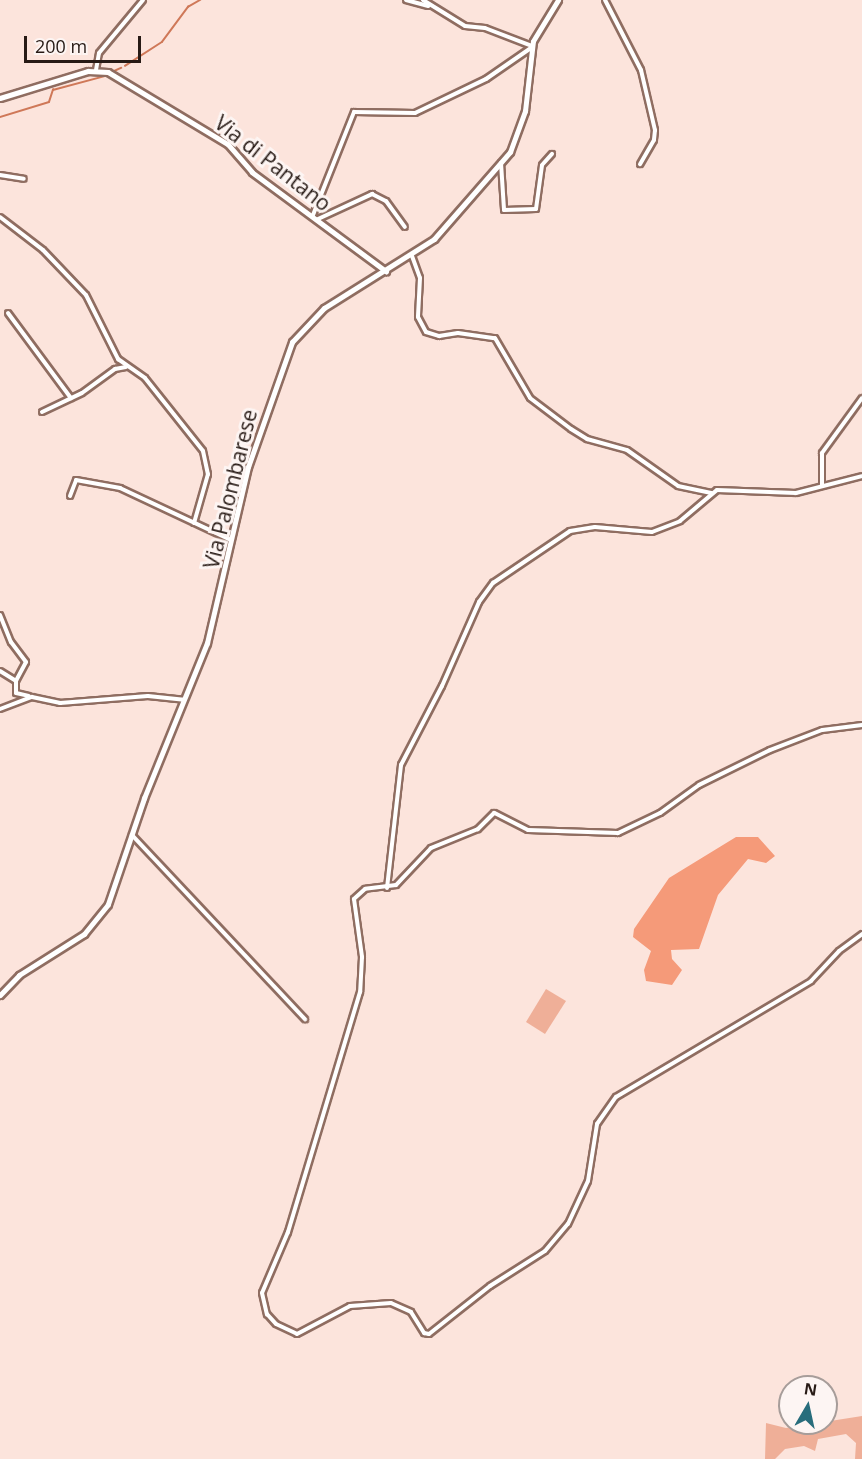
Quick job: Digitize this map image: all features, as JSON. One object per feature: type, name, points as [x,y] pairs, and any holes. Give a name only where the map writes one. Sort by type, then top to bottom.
[{"type":"main road","name":"Via Palombarese","points":[[0,995],[19,975],[77,939],[98,920],[111,897],[131,834],[211,628],[249,464],[292,342],[322,310],[412,256],[445,228],[513,148],[522,123],[532,47],[558,0]]},
{"type":"street","points":[[0,98],[96,70],[99,53],[143,0]]},
{"type":"street","points":[[406,0],[435,7]]},
{"type":"street","points":[[423,0],[465,26],[483,27],[532,47]]},
{"type":"street","points":[[605,0],[640,68],[655,130],[654,140],[640,164]]},
{"type":"street","points":[[315,217],[354,112],[399,116],[417,113],[486,79],[532,47]]},
{"type":"street","name":"Via di Pantano","points":[[96,70],[113,74],[228,144],[250,170],[386,271]]},
{"type":"street","points":[[501,162],[504,211],[536,209],[542,165],[552,154]]},
{"type":"street","points":[[0,175],[24,179]]},
{"type":"street","points":[[315,217],[372,194],[386,201],[405,227]]},
{"type":"street","points":[[0,217],[43,250],[88,297],[107,342],[126,367],[145,378],[207,457],[208,474],[194,523]]},
{"type":"street","points":[[412,256],[420,276],[418,317],[426,332],[439,336],[458,333],[495,338],[530,398],[573,431],[627,450],[678,486],[712,493]]},
{"type":"street","points":[[8,313],[71,398]]},
{"type":"street","points":[[42,412],[71,398],[116,369],[126,367]]},
{"type":"street","points":[[822,485],[822,453],[862,398]]},
{"type":"street","points":[[387,888],[400,768],[487,589],[564,533],[595,527],[655,532],[682,519],[712,493],[722,489],[793,494],[822,485],[862,477]]},
{"type":"street","points":[[70,496],[76,480],[111,486],[232,540]]},
{"type":"street","points":[[0,615],[11,642],[26,662],[16,681],[16,693],[58,703],[148,696],[184,700]]},
{"type":"street","points":[[0,671],[16,681]]},
{"type":"street","points":[[0,709],[32,697]]},
{"type":"street","points":[[862,725],[822,730],[770,750],[697,786],[663,812],[618,833],[530,831],[493,813],[476,830],[431,848],[403,879],[387,888],[365,889],[352,902],[362,957],[359,996],[288,1232],[261,1296],[272,1320],[294,1334],[361,1303],[401,1306],[412,1312],[423,1332],[429,1334],[487,1288],[545,1251],[568,1224],[588,1181],[596,1127],[616,1097],[811,981],[841,949],[862,934]]},
{"type":"street","points":[[131,834],[305,1019]]},
{"type":"shaded area","points":[[736,837],[758,837],[775,856],[766,863],[748,859],[718,895],[699,949],[671,950],[672,959],[682,970],[672,985],[646,981],[644,970],[651,951],[633,937],[634,929],[669,878]]},
{"type":"shaded area","points":[[546,989],[566,1001],[545,1034],[526,1022]]},
{"type":"shaded area","points":[[862,1416],[862,1459],[855,1459],[856,1443],[846,1434],[818,1439],[815,1451],[804,1446],[785,1449],[775,1459],[765,1459],[766,1423],[778,1426],[778,1435],[838,1435],[838,1420]]},
{"type":"waterway","points":[[125,66],[162,42],[188,7],[200,0]]},
{"type":"waterway","points":[[112,72],[121,68]]},
{"type":"waterway","points":[[0,117],[49,102],[53,90],[109,75]]}]
